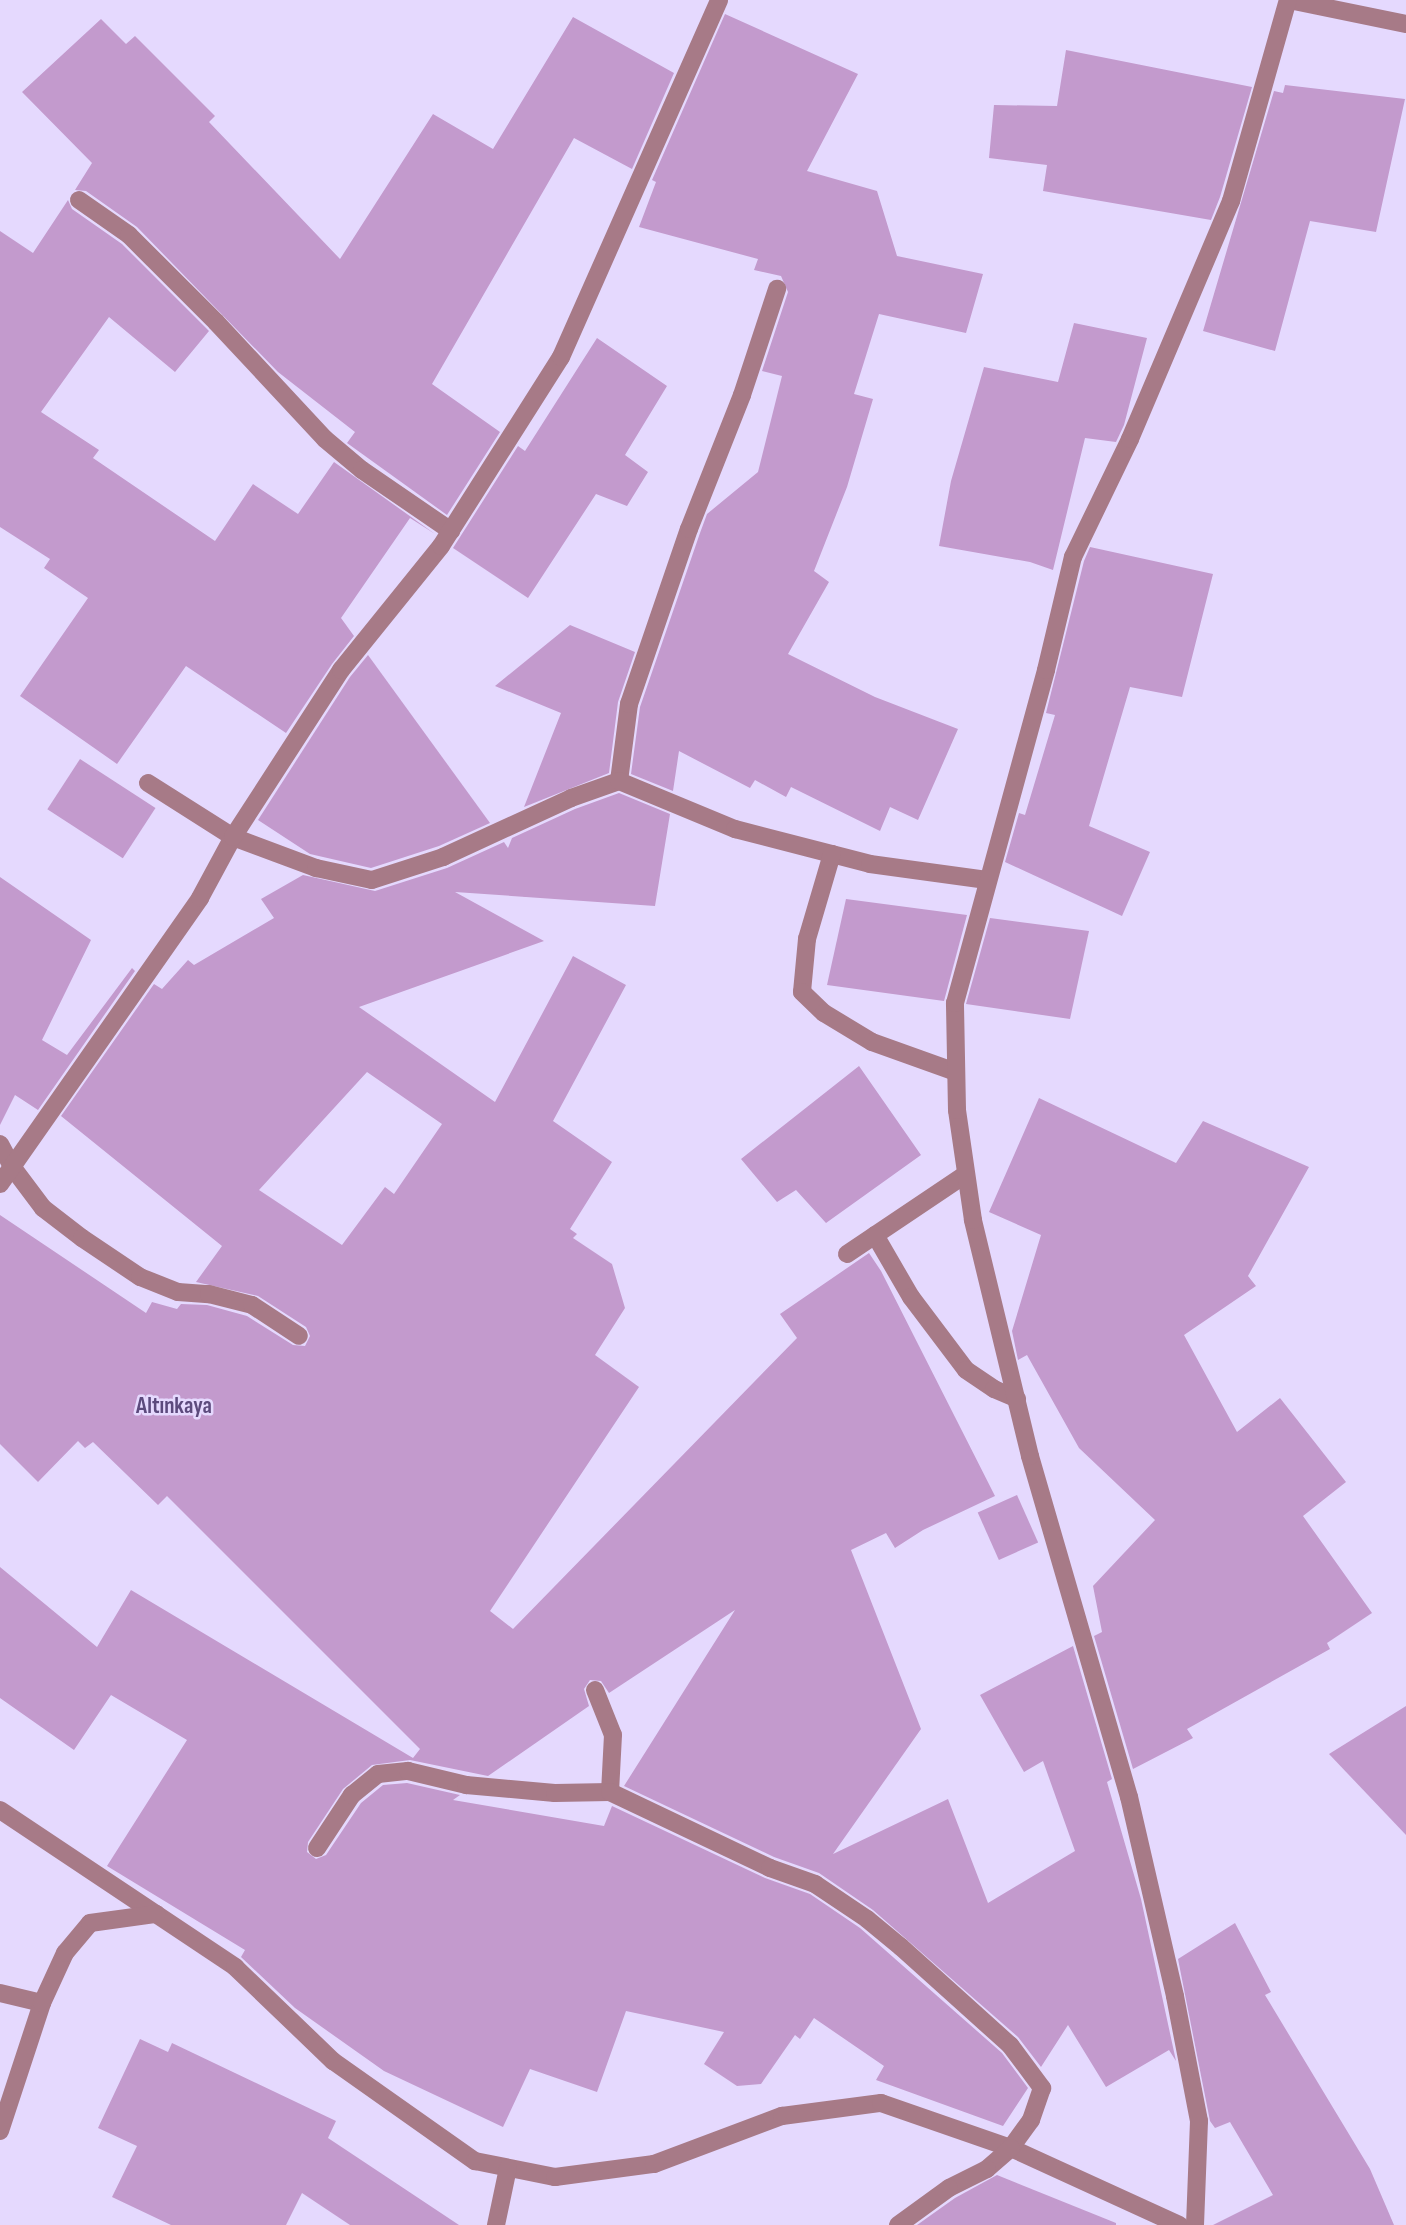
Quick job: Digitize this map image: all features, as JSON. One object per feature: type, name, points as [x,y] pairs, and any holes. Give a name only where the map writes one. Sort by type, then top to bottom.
[{"type":"street","points":[[0,1184],[200,898],[233,837],[341,670],[451,531],[561,357],[719,0]]},
{"type":"street","points":[[1195,2225],[1199,2121],[1175,1996],[1129,1797],[1017,1399],[973,1220],[957,1110],[956,1003],[987,880],[1046,670],[1073,557],[1130,439],[1231,201],[1288,0],[1406,24]]},
{"type":"street","points":[[79,200],[129,235],[216,322],[325,439],[362,470],[451,531]]},
{"type":"street","points":[[620,781],[629,704],[688,529],[742,395],[777,289]]},
{"type":"street","points":[[148,783],[233,837],[316,868],[372,880],[443,857],[571,798],[620,781],[734,829],[870,864],[987,880]]},
{"type":"street","points":[[832,854],[807,939],[802,992],[824,1013],[872,1042],[956,1072]]},
{"type":"street","points":[[0,1144],[13,1168],[43,1208],[140,1277],[178,1292],[209,1294],[252,1305],[299,1336]]},
{"type":"street","points":[[847,1254],[966,1174]]},
{"type":"street","points":[[875,1235],[911,1297],[966,1370],[994,1389],[1017,1399]]},
{"type":"street","points":[[595,1690],[613,1735],[610,1792]]},
{"type":"street","points":[[317,1848],[352,1795],[378,1774],[408,1771],[466,1785],[555,1793],[610,1792],[770,1868],[815,1884],[867,1919],[910,1955],[1010,2046],[1042,2088],[1031,2120],[1011,2148],[987,2169],[949,2188],[898,2225]]},
{"type":"street","points":[[0,1810],[235,1967],[333,2061],[475,2161],[555,2177],[654,2164],[782,2116],[881,2103],[1011,2148],[1179,2225]]},
{"type":"street","points":[[0,2131],[42,2003],[65,1953],[90,1923],[156,1914]]},
{"type":"street","points":[[0,1993],[42,2003]]},
{"type":"street","points":[[496,2225],[508,2168]]},
{"type":"building","points":[[725,14],[858,74],[807,171],[877,191],[897,256],[983,274],[966,333],[879,314],[854,394],[873,399],[847,487],[814,571],[829,582],[788,654],[875,697],[958,729],[918,820],[890,807],[880,831],[791,787],[786,797],[755,780],[750,788],[679,751],[673,791],[631,774],[640,707],[707,514],[758,472],[782,376],[762,371],[788,292],[781,276],[754,270],[758,259],[639,227],[656,182],[652,180]]},
{"type":"building","points":[[573,17],[674,73],[632,169],[574,138],[432,384],[500,432],[447,515],[347,443],[355,432],[278,372],[137,227],[86,191],[75,190],[92,163],[22,92],[101,19],[126,44],[135,36],[215,116],[209,122],[340,259],[433,114],[493,149]]},
{"type":"building","points":[[1066,50],[1252,87],[1211,220],[1043,191],[1047,165],[989,158],[994,105],[1057,106]]},
{"type":"building","points":[[1285,85],[1405,99],[1376,232],[1310,221],[1275,351],[1203,331],[1274,91],[1283,93]]},
{"type":"building","points":[[68,200],[72,209],[122,244],[209,331],[175,372],[109,317],[41,412],[99,450],[93,458],[215,541],[253,484],[298,514],[334,462],[435,534],[410,518],[341,618],[354,636],[286,733],[186,666],[117,764],[20,696],[88,598],[44,568],[50,559],[0,527],[0,231],[33,253]]},
{"type":"building","points":[[1074,323],[1147,338],[1124,425],[1116,442],[1085,438],[1053,570],[1030,562],[939,546],[951,481],[984,367],[1058,382]]},
{"type":"building","points":[[597,338],[667,386],[625,455],[648,472],[627,506],[596,494],[528,598],[453,548],[518,446],[525,451]]},
{"type":"building","points":[[1090,547],[1213,574],[1182,697],[1130,687],[1089,826],[1150,852],[1122,916],[1005,862],[1019,813],[1025,815],[1055,715],[1046,713],[1084,561]]},
{"type":"building","points":[[570,625],[635,652],[618,702],[609,773],[524,807],[561,713],[495,686]]},
{"type":"building","points":[[368,655],[490,823],[439,846],[371,868],[310,854],[258,820],[350,677]]},
{"type":"building","points":[[80,759],[155,808],[123,858],[47,809]]},
{"type":"building","points":[[619,793],[670,814],[655,906],[455,892],[544,941],[359,1007],[495,1102],[573,956],[626,985],[553,1121],[612,1162],[570,1229],[577,1234],[573,1238],[612,1264],[625,1308],[595,1355],[639,1387],[490,1611],[513,1629],[797,1338],[780,1314],[869,1253],[881,1271],[995,1496],[923,1530],[895,1548],[886,1533],[851,1550],[921,1729],[833,1854],[948,1799],[988,1903],[1075,1851],[1043,1761],[1024,1772],[980,1695],[1073,1646],[1112,1779],[1107,1782],[1141,1899],[1176,2061],[1169,2050],[1106,2087],[1068,2025],[1041,2067],[1018,2037],[873,1910],[819,1873],[774,1857],[624,1786],[735,1610],[609,1693],[601,1681],[590,1680],[584,1689],[589,1706],[488,1776],[410,1760],[372,1765],[343,1789],[308,1842],[307,1852],[316,1859],[326,1855],[361,1803],[383,1785],[407,1783],[460,1795],[453,1800],[604,1826],[612,1806],[765,1878],[810,1894],[860,1928],[1002,2053],[1028,2088],[1003,2126],[876,2080],[884,2066],[814,2018],[800,2039],[795,2035],[761,2084],[737,2086],[704,2064],[724,2032],[626,2011],[597,2092],[530,2069],[503,2127],[384,2071],[295,2008],[241,1957],[245,1950],[107,1866],[187,1740],[111,1695],[74,1750],[0,1698],[0,1567],[97,1647],[131,1590],[413,1758],[420,1749],[167,1496],[158,1505],[93,1442],[85,1448],[78,1441],[38,1482],[0,1444],[0,1215],[146,1313],[152,1302],[177,1309],[181,1304],[207,1305],[247,1316],[293,1345],[305,1346],[310,1336],[306,1327],[258,1296],[196,1282],[222,1246],[61,1116],[154,984],[162,989],[188,960],[194,965],[274,918],[261,899],[303,875],[375,891],[447,868],[504,842],[508,848],[512,838],[575,809]],"holes":[[[367,1072],[442,1124],[394,1194],[385,1187],[342,1245],[259,1190]]]},
{"type":"building","points":[[0,877],[91,940],[42,1040],[67,1055],[132,968],[135,971],[38,1110],[15,1095],[0,1125]]},
{"type":"building","points":[[846,899],[967,915],[944,1001],[827,985]]},
{"type":"building","points":[[990,918],[1089,931],[1070,1019],[966,1004]]},
{"type":"building","points":[[859,1066],[921,1155],[826,1223],[796,1190],[777,1202],[741,1159]]},
{"type":"building","points":[[1039,1098],[1176,1163],[1203,1121],[1309,1167],[1248,1276],[1256,1286],[1184,1335],[1237,1432],[1280,1398],[1346,1482],[1303,1516],[1372,1613],[1327,1643],[1330,1649],[1187,1729],[1193,1738],[1133,1769],[1094,1636],[1102,1632],[1093,1586],[1155,1520],[1079,1448],[1027,1355],[1018,1360],[1012,1331],[1041,1235],[989,1212]]},
{"type":"building","points":[[1017,1495],[1038,1543],[999,1560],[978,1512]]},
{"type":"building","points":[[1406,1706],[1406,1835],[1329,1754]]},
{"type":"building","points":[[1235,1923],[1271,1992],[1265,1995],[1370,2169],[1394,2225],[1213,2225],[1273,2195],[1230,2122],[1215,2128],[1210,2121],[1178,1959]]},
{"type":"building","points":[[140,2039],[168,2052],[172,2043],[336,2121],[328,2138],[459,2225],[350,2225],[302,2193],[286,2225],[171,2225],[112,2197],[137,2146],[98,2128]]},
{"type":"building","points":[[997,2175],[1116,2225],[917,2225],[955,2198]]},
{"type":"district","name":"Altınkaya","points":[[174,1406]]}]
